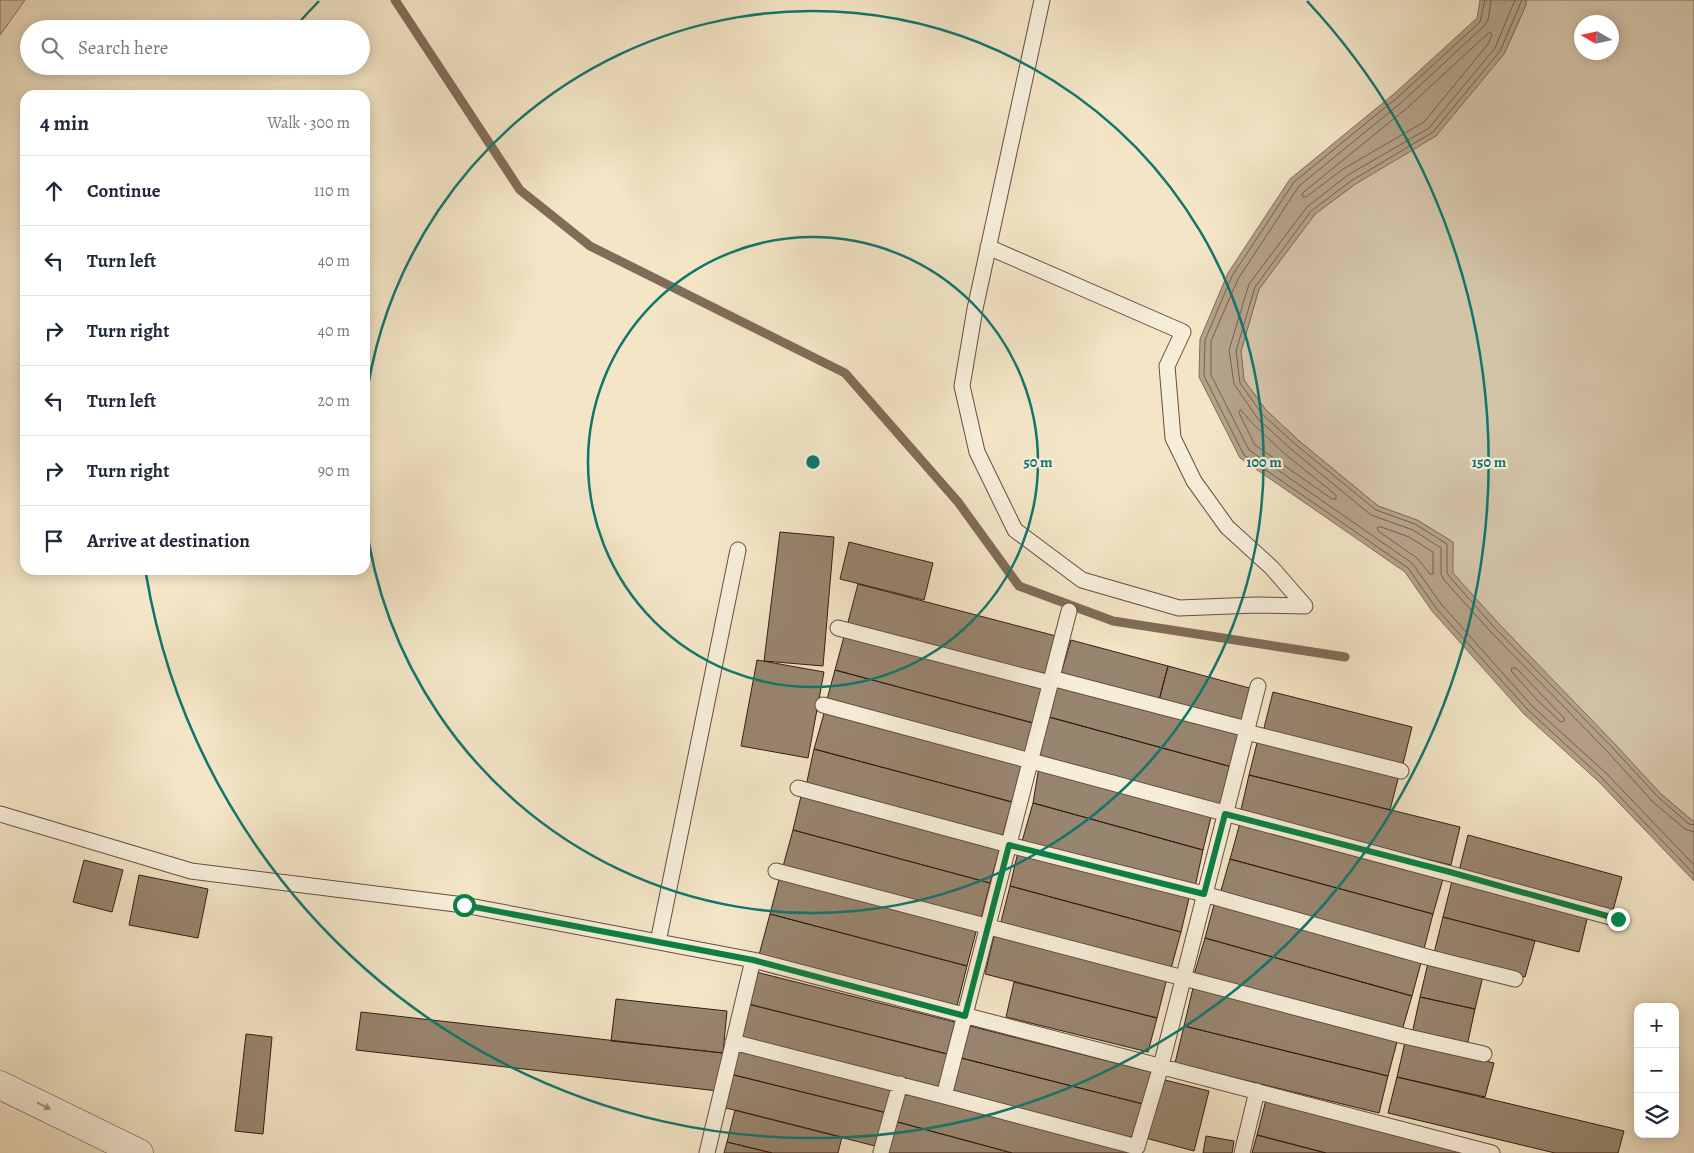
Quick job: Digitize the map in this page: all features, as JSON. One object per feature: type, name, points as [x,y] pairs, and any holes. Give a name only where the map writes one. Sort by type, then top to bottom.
[{"type":"street","points":[[0,1085],[139,1153]]},
{"type":"lane","points":[[988,247],[1183,332],[1168,366],[1173,438],[1194,481],[1227,527],[1272,568],[1305,606],[1256,605],[1179,608],[1082,580],[1015,530],[977,452],[962,386],[975,309],[988,247],[1042,0]]},
{"type":"lane","points":[[658,942],[738,550]]},
{"type":"lane","points":[[944,1096],[1069,611]]},
{"type":"lane","points":[[838,628],[1401,771]]},
{"type":"lane","points":[[733,1042],[1137,1147],[1161,1066],[1258,686]]},
{"type":"lane","points":[[823,705],[1225,814],[1450,872],[1618,919]]},
{"type":"lane","points":[[798,788],[1009,845],[1204,894],[1427,957],[1515,979]]},
{"type":"lane","points":[[0,814],[191,871],[464,905],[753,960],[1492,1153]]},
{"type":"lane","points":[[776,871],[987,928],[1404,1036],[1484,1054]]},
{"type":"lane","points":[[707,1153],[753,960]]},
{"type":"lane","points":[[882,1152],[900,1084]]},
{"type":"lane","points":[[1242,1153],[1257,1091]]},
{"type":"shaded area","points":[[0,0],[25,0],[0,35]]},
{"type":"shaded area","points":[[1526,0],[1694,0],[1694,822],[1661,794],[1452,573],[1453,542],[1417,520],[1378,506],[1298,440],[1266,410],[1244,380],[1241,351],[1259,289],[1315,214],[1354,185],[1504,54],[1526,5]]},
{"type":"water","points":[[1480,0],[1526,0],[1526,5],[1504,54],[1436,136],[1354,185],[1315,214],[1259,289],[1241,351],[1244,380],[1266,410],[1298,440],[1378,506],[1417,520],[1453,542],[1453,573],[1661,794],[1694,822],[1694,881],[1598,781],[1524,714],[1432,611],[1405,572],[1240,458],[1199,377],[1200,339],[1228,273],[1290,179],[1395,93],[1477,18]]},
{"type":"building","points":[[780,532],[834,537],[823,666],[764,661]]},
{"type":"building","points":[[849,542],[933,563],[924,600],[840,579]]},
{"type":"building","points":[[858,584],[1056,636],[1044,678],[847,626]]},
{"type":"building","points":[[845,633],[1043,685],[1033,723],[835,670]]},
{"type":"building","points":[[1071,640],[1168,666],[1158,704],[1060,677]]},
{"type":"building","points":[[757,660],[824,672],[808,758],[741,746]]},
{"type":"building","points":[[1168,666],[1253,689],[1242,727],[1158,704]]},
{"type":"building","points":[[835,670],[1033,723],[1024,758],[826,703]]},
{"type":"building","points":[[1058,682],[1241,730],[1232,767],[1049,717]]},
{"type":"building","points":[[1273,692],[1412,727],[1402,768],[1263,732]]},
{"type":"building","points":[[825,710],[1022,763],[1012,802],[814,749]]},
{"type":"building","points":[[1049,717],[1232,767],[1220,809],[1038,760]]},
{"type":"building","points":[[1258,739],[1399,775],[1390,810],[1249,775]]},
{"type":"building","points":[[814,749],[1012,802],[1002,838],[806,786]]},
{"type":"building","points":[[1039,767],[1212,813],[1203,850],[1033,803]]},
{"type":"building","points":[[1249,775],[1460,827],[1451,865],[1240,814]]},
{"type":"building","points":[[802,792],[1001,844],[990,883],[793,830]]},
{"type":"building","points":[[1033,803],[1203,850],[1195,887],[1021,845]]},
{"type":"building","points":[[1240,823],[1443,879],[1433,914],[1230,859]]},
{"type":"building","points":[[793,830],[990,883],[980,923],[782,870]]},
{"type":"building","points":[[1468,835],[1622,877],[1612,914],[1459,871]]},
{"type":"building","points":[[1018,852],[1190,894],[1181,932],[1010,886]]},
{"type":"building","points":[[1230,859],[1433,914],[1424,949],[1220,894]]},
{"type":"building","points":[[84,860],[123,870],[112,912],[73,902]]},
{"type":"building","points":[[139,875],[208,889],[198,938],[129,925]]},
{"type":"building","points":[[780,876],[977,928],[967,966],[770,914]]},
{"type":"building","points":[[1453,877],[1589,911],[1579,952],[1443,917]]},
{"type":"building","points":[[1010,886],[1181,932],[1170,972],[1000,926]]},
{"type":"building","points":[[1215,901],[1422,959],[1412,996],[1205,938]]},
{"type":"building","points":[[770,914],[967,966],[957,1006],[759,955]]},
{"type":"building","points":[[1443,917],[1535,941],[1525,977],[1434,953]]},
{"type":"building","points":[[994,936],[1167,978],[1157,1018],[985,974]]},
{"type":"building","points":[[1205,938],[1412,996],[1401,1034],[1194,975]]},
{"type":"building","points":[[1428,963],[1483,976],[1475,1009],[1420,997]]},
{"type":"building","points":[[756,972],[955,1022],[947,1054],[748,1004]]},
{"type":"building","points":[[1014,982],[1157,1018],[1148,1052],[1006,1017]]},
{"type":"building","points":[[1193,988],[1398,1038],[1388,1076],[1184,1026]]},
{"type":"building","points":[[1420,997],[1475,1009],[1467,1046],[1412,1034]]},
{"type":"building","points":[[616,999],[727,1011],[723,1053],[611,1041]]},
{"type":"building","points":[[748,1004],[947,1054],[938,1092],[738,1041]]},
{"type":"building","points":[[361,1012],[723,1053],[718,1091],[356,1050]]},
{"type":"building","points":[[970,1026],[1151,1072],[1143,1104],[961,1058]]},
{"type":"building","points":[[1184,1026],[1388,1076],[1379,1113],[1175,1063]]},
{"type":"building","points":[[246,1034],[272,1037],[263,1134],[235,1131]]},
{"type":"building","points":[[1405,1042],[1494,1063],[1485,1097],[1397,1077]]},
{"type":"building","points":[[737,1044],[895,1083],[887,1113],[730,1074]]},
{"type":"building","points":[[961,1058],[1143,1104],[1134,1138],[953,1092]]},
{"type":"building","points":[[730,1074],[887,1113],[879,1147],[722,1107]]},
{"type":"building","points":[[1397,1077],[1624,1131],[1618,1153],[1555,1153],[1388,1113]]},
{"type":"building","points":[[1157,1078],[1209,1091],[1194,1151],[1142,1137]]},
{"type":"building","points":[[902,1089],[1128,1150],[1127,1153],[1012,1153],[894,1121]]},
{"type":"building","points":[[1266,1100],[1475,1153],[1326,1153],[1257,1135]]},
{"type":"building","points":[[735,1110],[842,1137],[838,1153],[772,1153],[727,1142]]},
{"type":"building","points":[[894,1121],[1012,1153],[886,1152]]},
{"type":"building","points":[[1257,1135],[1326,1153],[1252,1153]]},
{"type":"building","points":[[1206,1136],[1234,1141],[1232,1153],[1203,1153]]},
{"type":"building","points":[[727,1142],[772,1153],[724,1153]]},
{"type":"waterway","points":[[395,0],[520,190],[590,246],[845,373],[958,502],[1019,586],[1113,621],[1345,657]]},
{"type":"route","points":[[464,905],[753,960],[965,1016],[1009,845],[1204,894],[1225,814],[1450,872],[1618,919]]}]
